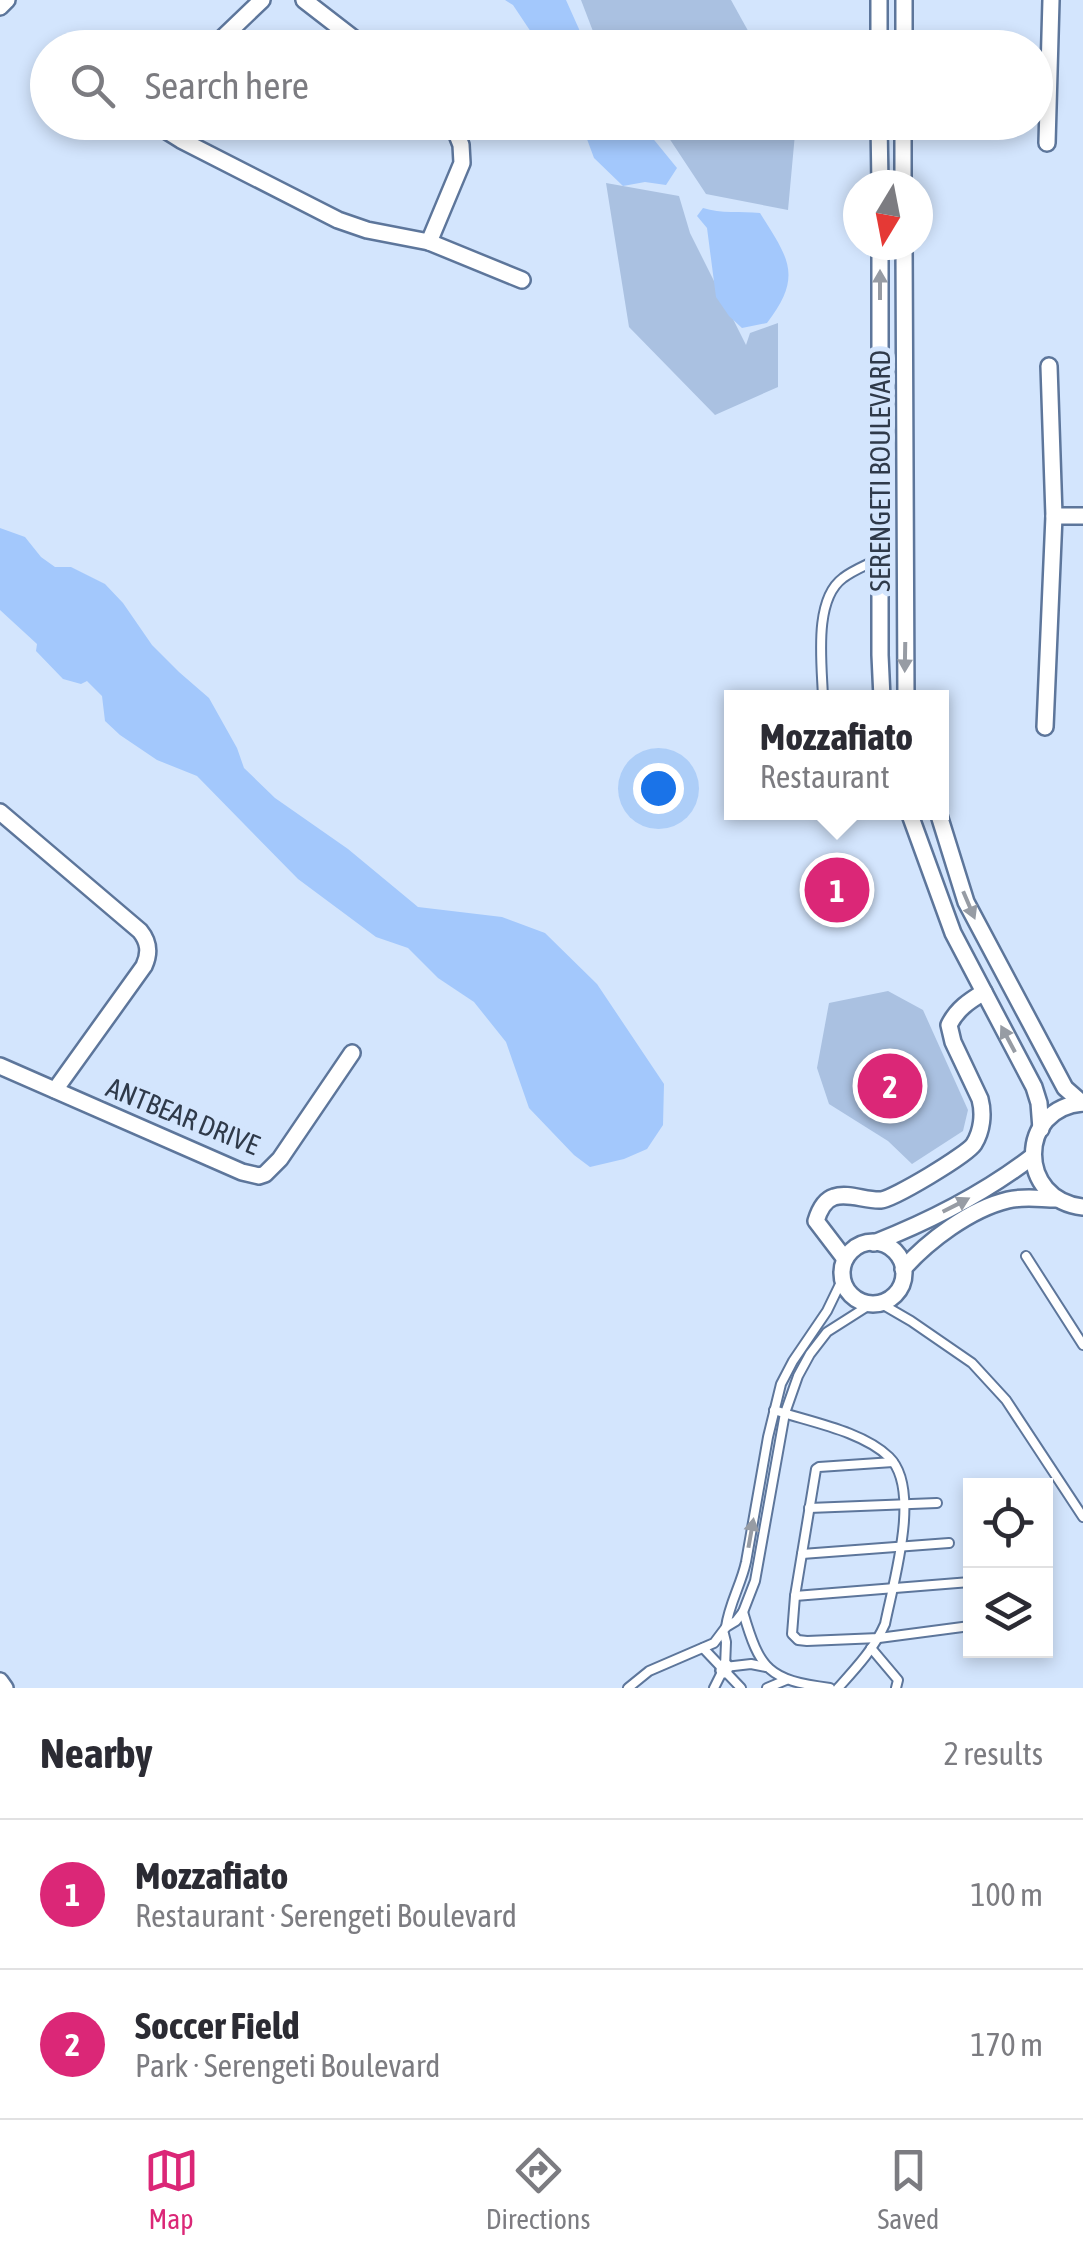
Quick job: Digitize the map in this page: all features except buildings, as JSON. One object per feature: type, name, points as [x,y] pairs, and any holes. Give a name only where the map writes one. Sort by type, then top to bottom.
[{"type":"street","points":[[0,7],[8,0]]},
{"type":"street","points":[[231,30],[262,0]]},
{"type":"street","points":[[304,0],[343,30]]},
{"type":"street","points":[[879,0],[879,30]]},
{"type":"street","points":[[904,0],[904,30]]},
{"type":"street","points":[[1049,30],[1050,0]]},
{"type":"street","points":[[181,140],[338,220],[429,242],[522,280]]},
{"type":"street","points":[[429,242],[462,163],[459,140]]},
{"type":"street","points":[[879,140],[880,170]]},
{"type":"street","points":[[903,170],[904,140]]},
{"type":"street","name":"SERENGETI BOULEVARD","points":[[880,260],[882,690]]},
{"type":"street","name":"SERENGETI BOULEVARD","points":[[904,260],[906,690]]},
{"type":"street","points":[[1045,726],[1054,516],[1049,366]]},
{"type":"street","points":[[1054,516],[1083,516]]},
{"type":"street","points":[[0,812],[140,931],[148,944],[144,966],[55,1090]]},
{"type":"street","points":[[913,820],[953,933],[1034,1086],[1040,1129]]},
{"type":"street","points":[[940,820],[966,902],[1065,1088],[1083,1103]]},
{"type":"street","points":[[845,1259],[816,1221],[830,1199],[837,1196],[885,1200],[970,1150],[976,1141],[981,1124],[980,1099],[949,1025],[956,1012],[984,992]]},
{"type":"street","name":"ANTBEAR DRIVE","points":[[0,1066],[203,1156],[259,1176],[280,1159],[352,1052]]},
{"type":"street","points":[[1083,1103],[1057,1111],[1040,1129],[1033,1156],[1044,1187],[1056,1199],[1083,1208]]},
{"type":"street","points":[[874,1243],[891,1249],[903,1270],[902,1285],[896,1293],[875,1304],[853,1297],[846,1290],[842,1269],[852,1251],[911,1228],[998,1182],[1033,1156]]},
{"type":"street","points":[[903,1270],[942,1234],[991,1206],[1018,1198],[1056,1199]]},
{"type":"street","points":[[0,1681],[5,1688]]},
{"type":"lane","points":[[823,690],[825,605],[842,578],[880,558]]},
{"type":"lane","points":[[1026,1256],[1083,1345]]},
{"type":"lane","points":[[714,1688],[724,1668],[725,1630],[746,1562],[782,1384],[842,1280]]},
{"type":"lane","points":[[628,1688],[649,1671],[714,1643],[743,1612],[755,1580],[785,1414],[804,1365],[827,1332],[875,1304],[911,1321],[972,1363],[1006,1400],[1083,1517]]},
{"type":"lane","points":[[774,1410],[852,1436],[888,1456],[900,1474],[906,1504],[885,1624],[872,1648],[838,1688]]},
{"type":"lane","points":[[894,1462],[819,1467],[814,1475],[792,1634],[798,1640],[879,1638],[963,1627]]},
{"type":"lane","points":[[809,1508],[937,1503]]},
{"type":"lane","points":[[802,1554],[950,1543]]},
{"type":"lane","points":[[795,1596],[963,1583]]},
{"type":"lane","points":[[743,1612],[752,1644],[766,1666],[786,1680],[830,1688]]},
{"type":"lane","points":[[703,1648],[741,1688]]},
{"type":"lane","points":[[872,1648],[898,1680],[896,1688]]},
{"type":"lane","points":[[724,1668],[766,1666]]},
{"type":"lane","points":[[767,1688],[786,1680]]},
{"type":"shaded area","points":[[505,0],[566,0],[579,30],[530,30],[513,5]]},
{"type":"shaded area","points":[[581,0],[731,0],[748,30],[592,30]]},
{"type":"shaded area","points":[[587,140],[654,140],[677,168],[666,185],[645,182],[623,186],[594,158]]},
{"type":"shaded area","points":[[670,140],[794,140],[788,210],[706,194]]},
{"type":"shaded area","points":[[606,183],[679,196],[690,233],[746,345],[750,333],[778,323],[778,387],[715,415],[629,327]]},
{"type":"shaded area","points":[[703,208],[760,213],[778,243],[788,268],[788,280],[767,323],[742,328],[716,297],[707,228],[697,216]]},
{"type":"shaded area","points":[[0,528],[25,537],[55,567],[71,567],[105,584],[152,645],[209,698],[244,768],[275,798],[348,849],[418,907],[502,917],[545,933],[597,984],[664,1084],[663,1125],[647,1149],[590,1167],[574,1155],[529,1108],[506,1042],[474,1002],[438,978],[408,948],[376,937],[298,879],[197,776],[157,760],[105,721],[102,696],[87,681],[81,684],[63,679],[36,651],[37,644],[0,610]]},
{"type":"shaded area","points":[[888,991],[923,1010],[968,1110],[963,1131],[912,1164],[888,1141],[829,1104],[817,1068],[829,1003]]},
{"type":"place","name":"Mozzafiato","points":[[837,890]]},
{"type":"place","name":"Soccer Field","points":[[890,1086]]}]
